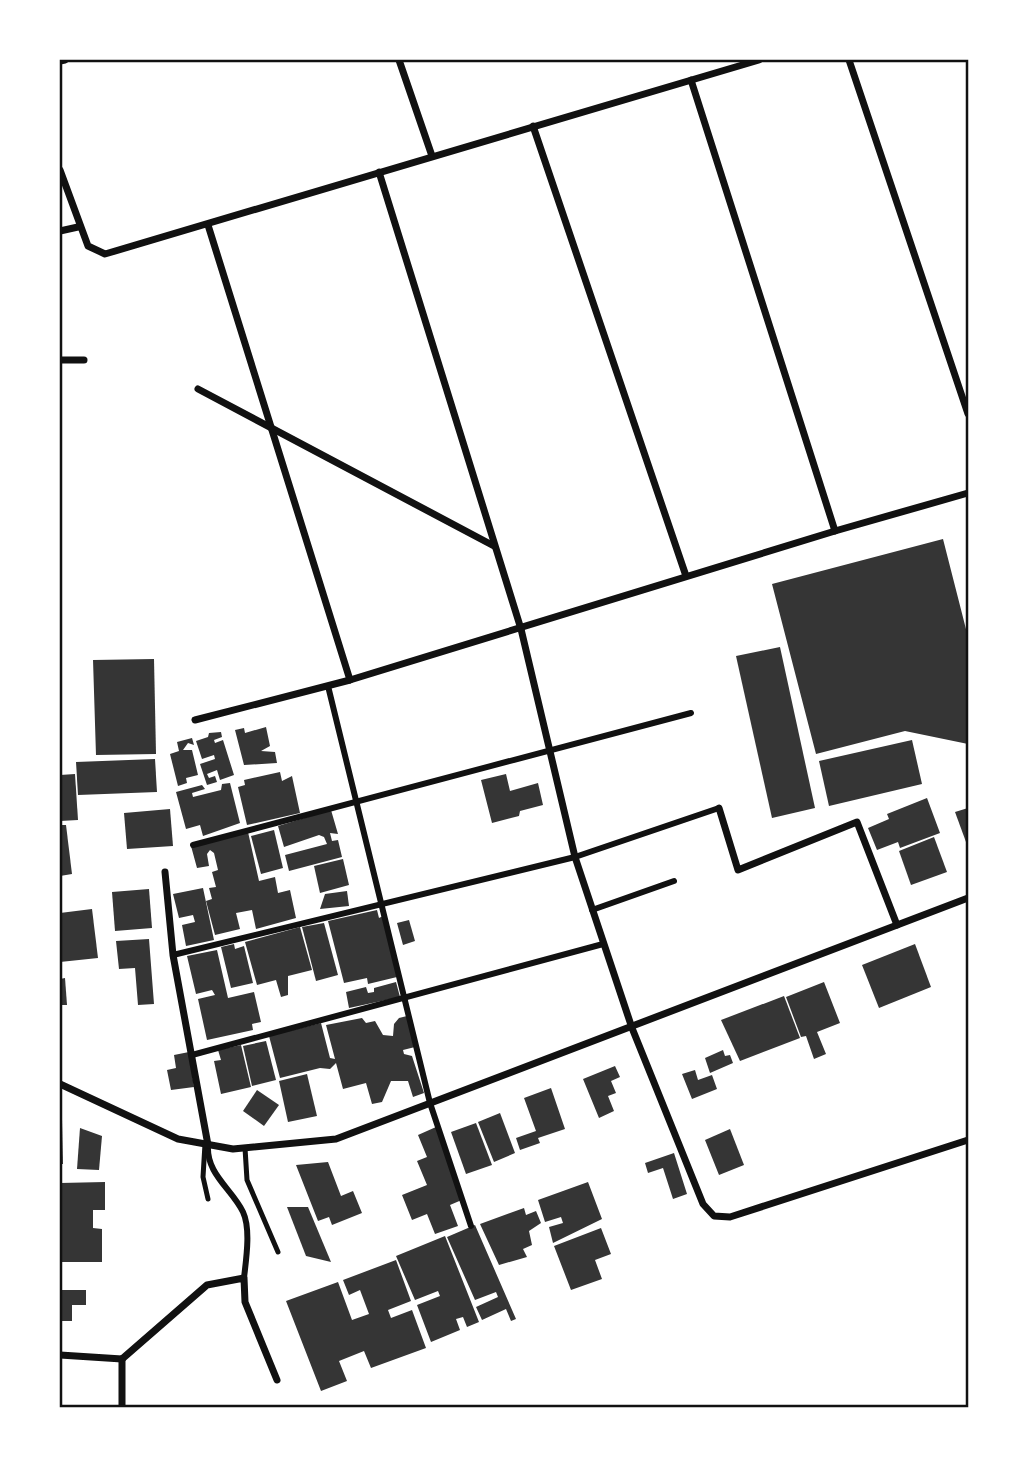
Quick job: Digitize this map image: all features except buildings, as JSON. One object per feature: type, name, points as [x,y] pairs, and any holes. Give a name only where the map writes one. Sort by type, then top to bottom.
[{"type":"street","points":[[60,61],[65,60]]},
{"type":"street","points":[[400,60],[432,156]]},
{"type":"street","points":[[60,170],[78,227],[88,246],[105,254],[759,60]]},
{"type":"street","points":[[849,60],[968,414]]},
{"type":"street","points":[[691,80],[835,531]]},
{"type":"street","points":[[533,126],[686,576]]},
{"type":"street","points":[[379,172],[521,629],[575,857],[632,1028],[703,1204],[714,1216],[730,1217],[968,1140]]},
{"type":"street","points":[[208,225],[350,680]]},
{"type":"street","points":[[60,231],[78,227]]},
{"type":"street","points":[[60,360],[85,360]]},
{"type":"street","points":[[198,389],[494,546]]},
{"type":"street","points":[[195,720],[350,680],[686,576],[968,493]]},
{"type":"street","points":[[328,686],[406,996],[430,1103],[471,1226]]},
{"type":"street","points":[[193,845],[691,713]]},
{"type":"street","points":[[173,956],[382,902],[575,857],[719,808],[738,870],[857,822],[897,925]]},
{"type":"street","points":[[164,872],[173,956],[207,1155],[215,1174],[244,1214],[245,1302],[277,1380]]},
{"type":"street","points":[[592,910],[674,881]]},
{"type":"street","points":[[60,1084],[178,1139],[207,1145],[245,1148],[336,1139],[968,898]]},
{"type":"street","points":[[192,1055],[603,944]]},
{"type":"street","points":[[60,1355],[122,1359],[207,1285],[244,1278]]},
{"type":"street","points":[[122,1359],[122,1408]]},
{"type":"lane","points":[[207,1145],[203,1177],[208,1199]]},
{"type":"lane","points":[[245,1148],[247,1180],[278,1252]]}]
